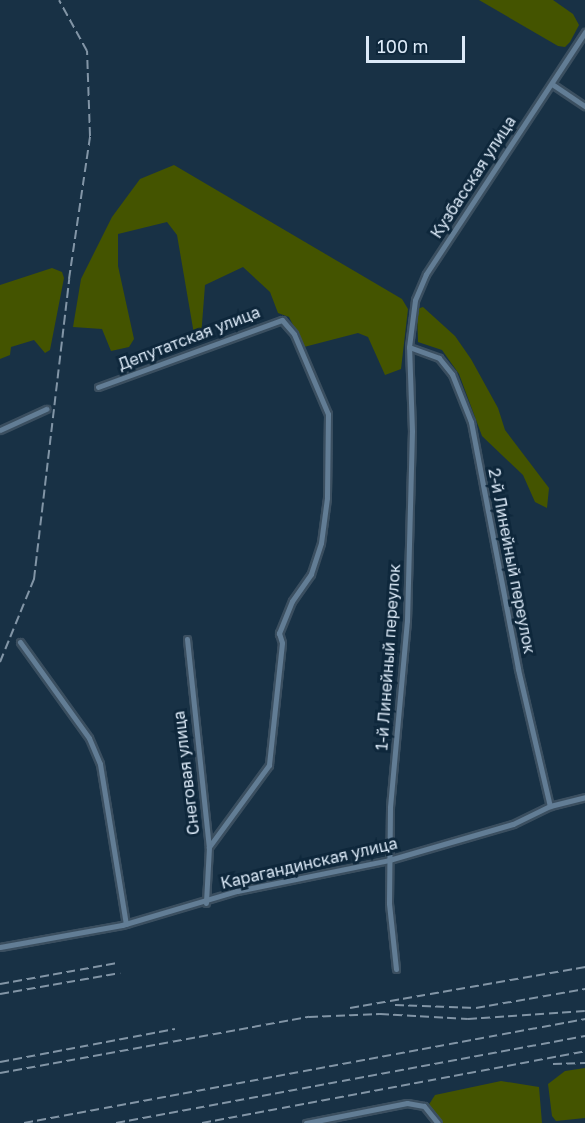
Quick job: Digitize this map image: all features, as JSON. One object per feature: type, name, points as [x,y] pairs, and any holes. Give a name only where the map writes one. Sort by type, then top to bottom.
[{"type":"street","name":"Кузбасская улица","points":[[409,346],[418,288],[585,32]]},
{"type":"street","points":[[552,84],[585,106]]},
{"type":"street","name":"Депутатская улица","points":[[98,387],[274,321],[288,324],[328,414],[327,498],[311,574],[288,608],[279,633],[282,643],[269,765],[209,848]]},
{"type":"street","name":"2-й Линейный переулок","points":[[409,346],[439,358],[471,422],[518,669],[550,806]]},
{"type":"street","name":"1-й Линейный переулок","points":[[396,969],[390,921],[389,860],[394,740],[407,610],[412,431],[409,346]]},
{"type":"street","points":[[0,430],[46,410]]},
{"type":"street","name":"Снеговая улица","points":[[188,639],[209,848],[206,903]]},
{"type":"street","points":[[20,642],[89,738],[100,764],[126,924]]},
{"type":"street","name":"Карагандинская улица","points":[[0,947],[126,924],[206,903],[237,891],[389,860],[513,824],[550,806],[585,797]]},
{"type":"street","points":[[306,1123],[407,1103],[424,1106],[438,1123]]},
{"type":"green space","points":[[479,0],[553,0],[573,14],[579,25],[565,47],[558,46]]},
{"type":"green space","points":[[174,165],[402,299],[408,309],[401,369],[385,375],[368,337],[358,333],[304,347],[289,317],[278,313],[270,292],[243,267],[205,285],[201,337],[195,340],[177,235],[167,222],[118,234],[118,266],[134,339],[129,347],[111,351],[102,329],[73,327],[81,279],[112,217],[140,179]]},
{"type":"green space","points":[[52,268],[62,272],[64,278],[50,350],[45,353],[34,340],[11,347],[10,355],[0,359],[0,285]]},
{"type":"green space","points":[[423,307],[455,336],[471,359],[498,408],[505,430],[549,488],[547,508],[535,502],[523,475],[482,436],[459,374],[442,350],[418,342],[417,309]]},
{"type":"green space","points":[[585,1068],[585,1118],[556,1121],[552,1116],[548,1084],[565,1071]]},
{"type":"green space","points":[[501,1081],[539,1087],[542,1123],[442,1123],[428,1106],[435,1095]]},
{"type":"railway","points":[[0,662],[34,579],[69,279],[90,136],[87,51],[59,0]]},
{"type":"railway","points":[[0,984],[117,963]]},
{"type":"railway","points":[[350,1008],[585,967]]},
{"type":"railway","points":[[0,994],[120,973]]},
{"type":"railway","points":[[395,1005],[476,1008],[585,989]]},
{"type":"railway","points":[[0,1073],[309,1017],[380,1014],[468,1019],[585,1011]]},
{"type":"railway","points":[[24,1123],[585,1019]]},
{"type":"railway","points":[[0,1062],[175,1029]]},
{"type":"railway","points":[[116,1123],[585,1036]]},
{"type":"railway","points":[[202,1123],[585,1051]]},
{"type":"railway","points":[[553,1064],[585,1063]]}]
